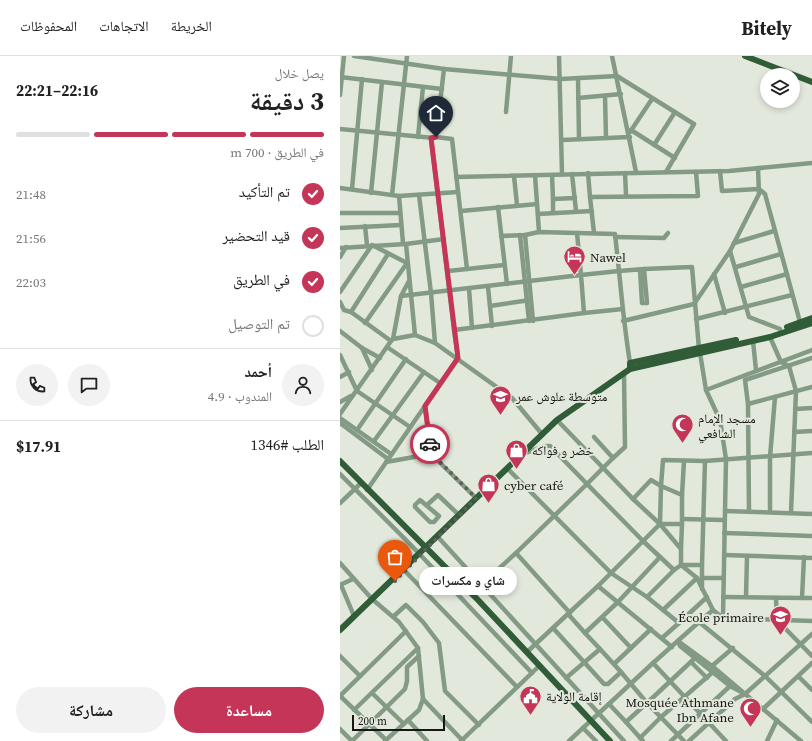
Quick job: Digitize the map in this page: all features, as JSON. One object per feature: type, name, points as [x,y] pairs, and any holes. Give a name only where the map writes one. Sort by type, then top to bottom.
[{"type":"main road","points":[[745,56],[812,82]]},
{"type":"main road","points":[[700,351],[780,329],[812,318]]},
{"type":"main road","points":[[340,635],[373,600],[519,455],[557,420],[624,374],[630,366],[770,337],[812,323]]},
{"type":"main road","points":[[340,461],[537,668],[587,724],[605,741]]},
{"type":"main road","points":[[341,470],[357,487],[367,490]]},
{"type":"main road","points":[[424,549],[471,594],[527,652],[587,724],[610,741]]},
{"type":"main road","points":[[340,630],[373,600]]},
{"type":"street","points":[[340,95],[344,56]]},
{"type":"street","points":[[354,56],[444,69],[510,76],[561,79],[617,76],[694,124],[666,172]]},
{"type":"street","points":[[392,195],[408,56]]},
{"type":"street","points":[[506,112],[511,56]]},
{"type":"street","points":[[559,56],[561,79],[562,174]]},
{"type":"street","points":[[612,56],[630,133],[636,172]]},
{"type":"street","points":[[367,490],[458,358],[438,194],[434,138],[444,69]]},
{"type":"street","points":[[341,77],[442,89]]},
{"type":"street","points":[[578,78],[579,139]]},
{"type":"street","points":[[352,189],[362,79]]},
{"type":"street","points":[[371,193],[382,82]]},
{"type":"street","points":[[418,137],[423,87]]},
{"type":"street","points":[[578,98],[621,94]]},
{"type":"street","points":[[605,96],[606,138]]},
{"type":"street","points":[[630,133],[652,99]]},
{"type":"street","points":[[654,145],[674,112]]},
{"type":"street","points":[[340,129],[358,132],[452,139],[467,269]]},
{"type":"street","points":[[562,140],[606,138],[630,133],[675,158]]},
{"type":"street","points":[[456,177],[535,176],[588,173],[696,172],[812,163]]},
{"type":"street","points":[[623,321],[694,304],[730,250],[759,194],[758,168]]},
{"type":"street","points":[[720,171],[722,191],[759,189],[765,194],[800,322]]},
{"type":"street","points":[[590,197],[698,196],[696,172]]},
{"type":"street","points":[[588,173],[594,233]]},
{"type":"street","points":[[625,173],[626,196]]},
{"type":"street","points":[[572,174],[576,211]]},
{"type":"street","points":[[552,175],[553,213]]},
{"type":"street","points":[[514,176],[517,205]]},
{"type":"street","points":[[535,176],[539,232]]},
{"type":"street","points":[[340,188],[399,196],[419,196],[458,192]]},
{"type":"street","points":[[399,196],[399,213],[405,243],[408,281],[412,295],[416,335]]},
{"type":"street","points":[[419,196],[431,293],[435,343]]},
{"type":"street","points":[[553,199],[575,198]]},
{"type":"street","points":[[461,211],[537,204]]},
{"type":"street","points":[[498,207],[507,284]]},
{"type":"street","points":[[538,214],[592,211]]},
{"type":"street","points":[[340,212],[399,213]]},
{"type":"street","points":[[340,228],[401,225]]},
{"type":"street","points":[[340,292],[369,245],[365,226]]},
{"type":"street","points":[[734,243],[774,231]]},
{"type":"street","points":[[501,236],[522,235],[539,232],[615,234],[623,321],[630,366]]},
{"type":"street","points":[[577,233],[584,313]]},
{"type":"street","points":[[615,237],[664,238],[668,233]]},
{"type":"street","points":[[522,235],[531,321]]},
{"type":"street","points":[[340,248],[444,239]]},
{"type":"street","points":[[369,245],[407,263]]},
{"type":"street","points":[[340,257],[346,247]]},
{"type":"street","points":[[730,250],[736,266],[749,317],[780,329]]},
{"type":"street","points":[[351,312],[388,254]]},
{"type":"street","points":[[736,266],[781,254]]},
{"type":"street","points":[[365,323],[407,263]]},
{"type":"street","points":[[448,271],[504,265]]},
{"type":"street","points":[[401,296],[619,271],[692,267],[694,304],[706,390],[720,420],[726,459],[723,618]]},
{"type":"street","points":[[642,270],[647,303],[642,303],[642,270]]},
{"type":"street","points":[[714,274],[725,313]]},
{"type":"street","points":[[741,287],[787,274]]},
{"type":"street","points":[[340,414],[392,340],[401,296],[408,281]]},
{"type":"street","points":[[488,287],[492,326]]},
{"type":"street","points":[[469,289],[472,328]]},
{"type":"street","points":[[696,319],[725,313],[792,295]]},
{"type":"street","points":[[490,306],[529,300]]},
{"type":"street","points":[[340,302],[344,310],[351,312],[392,340],[416,335],[435,343],[458,358],[512,398],[542,434]]},
{"type":"street","points":[[454,330],[623,309]]},
{"type":"street","points":[[340,313],[344,310]]},
{"type":"street","points":[[340,331],[362,348],[380,358]]},
{"type":"street","points":[[770,337],[781,362],[789,366],[796,392],[792,455],[791,513]]},
{"type":"street","points":[[753,341],[756,370]]},
{"type":"street","points":[[387,347],[440,383]]},
{"type":"street","points":[[362,348],[372,370]]},
{"type":"street","points":[[706,390],[744,374],[812,350]]},
{"type":"street","points":[[340,356],[348,372],[355,393],[410,428]]},
{"type":"street","points":[[745,380],[812,358]]},
{"type":"street","points":[[358,430],[406,359]]},
{"type":"street","points":[[340,377],[348,372]]},
{"type":"street","points":[[374,442],[424,372]]},
{"type":"street","points":[[471,594],[480,584],[516,553],[625,447],[624,374]]},
{"type":"street","points":[[744,374],[748,404],[749,512]]},
{"type":"street","points":[[748,404],[812,387]]},
{"type":"street","points":[[340,402],[355,393]]},
{"type":"street","points":[[770,512],[770,457],[775,397]]},
{"type":"street","points":[[425,406],[432,454],[476,498]]},
{"type":"street","points":[[795,409],[812,408]]},
{"type":"street","points":[[340,418],[391,454]]},
{"type":"street","points":[[557,420],[633,499],[660,524],[681,549]]},
{"type":"street","points":[[340,423],[387,461],[432,454]]},
{"type":"street","points":[[794,432],[812,431]]},
{"type":"street","points":[[594,437],[613,458]]},
{"type":"street","points":[[519,455],[533,449],[550,446],[643,541],[674,570]]},
{"type":"street","points":[[660,524],[663,460],[706,461],[812,453]]},
{"type":"street","points":[[684,461],[681,565],[696,578],[713,610],[723,618],[812,621]]},
{"type":"street","points":[[702,589],[706,461]]},
{"type":"street","points":[[506,468],[611,573],[647,597],[679,623]]},
{"type":"street","points":[[633,499],[651,480],[682,495]]},
{"type":"street","points":[[340,503],[357,487],[424,549],[532,673]]},
{"type":"street","points":[[427,505],[438,495],[459,515]]},
{"type":"street","points":[[420,500],[427,505],[439,516],[433,523],[415,506],[420,500]]},
{"type":"street","points":[[725,511],[812,514]]},
{"type":"street","points":[[527,652],[569,614],[660,524],[703,519],[724,520]]},
{"type":"street","points":[[724,533],[812,536]]},
{"type":"street","points":[[437,536],[624,741]]},
{"type":"street","points":[[516,553],[585,633],[684,741]]},
{"type":"street","points":[[724,555],[812,558]]},
{"type":"street","points":[[746,597],[747,556]]},
{"type":"street","points":[[585,633],[603,618],[631,586],[660,557]]},
{"type":"street","points":[[802,598],[804,557]]},
{"type":"street","points":[[340,563],[373,600],[394,616],[406,631],[418,648],[423,699],[419,710],[386,741],[340,696],[406,631]]},
{"type":"street","points":[[647,597],[681,565],[702,565]]},
{"type":"street","points":[[404,570],[518,687]]},
{"type":"street","points":[[663,610],[696,578]]},
{"type":"street","points":[[702,578],[724,578]]},
{"type":"street","points":[[340,625],[352,618],[341,585],[353,579]]},
{"type":"street","points":[[598,586],[672,647]]},
{"type":"street","points":[[662,638],[707,597]]},
{"type":"street","points":[[723,597],[812,598]]},
{"type":"street","points":[[776,598],[777,620],[812,656]]},
{"type":"street","points":[[394,616],[406,605],[439,643],[445,691],[478,725]]},
{"type":"street","points":[[571,740],[598,713],[713,610]]},
{"type":"street","points":[[603,618],[631,648]]},
{"type":"street","points":[[699,622],[733,648],[765,676],[812,722]]},
{"type":"street","points":[[553,628],[606,685],[621,672]]},
{"type":"street","points":[[614,664],[651,629]]},
{"type":"street","points":[[689,741],[735,699],[745,694],[812,634]]},
{"type":"street","points":[[678,641],[680,646],[707,678]]},
{"type":"street","points":[[678,641],[712,666],[799,740]]},
{"type":"street","points":[[354,710],[418,648]]},
{"type":"street","points":[[712,666],[733,648]]},
{"type":"street","points":[[566,678],[600,649]]},
{"type":"street","points":[[340,656],[360,676]]},
{"type":"street","points":[[340,730],[352,741],[405,689],[407,681],[407,667],[419,656]]},
{"type":"street","points":[[693,660],[713,672],[730,686],[745,694]]},
{"type":"street","points":[[626,722],[693,660]]},
{"type":"street","points":[[653,663],[726,741]]},
{"type":"street","points":[[763,709],[799,677],[812,663]]},
{"type":"street","points":[[423,699],[462,741],[537,668]]},
{"type":"street","points":[[609,704],[642,739],[661,717],[713,672]]},
{"type":"street","points":[[799,677],[812,690]]},
{"type":"street","points":[[671,741],[730,686]]},
{"type":"street","points":[[372,693],[427,741]]},
{"type":"street","points":[[767,741],[777,720]]},
{"type":"street","points":[[587,724],[596,741]]},
{"type":"way so far","points":[[395,581],[423,553],[430,542],[476,498],[432,454],[430,444]]},
{"type":"place","name":"Nawel","points":[[575,276]]},
{"type":"place","name":"متوسطة علوش عمر","points":[[500,416]]},
{"type":"place","name":"مسجد الإمام الشافعي","points":[[682,444]]},
{"type":"place","name":"خضر و فواكه","points":[[517,470]]},
{"type":"place","name":"cyber café","points":[[488,504]]},
{"type":"place","name":"شاي و مكسرات","points":[[395,581]]},
{"type":"place","name":"École primaire","points":[[780,636]]},
{"type":"place","name":"إقامة الولاية","points":[[531,716]]},
{"type":"place","name":"Mosquée Athmane Ibn Afane","points":[[750,728]]},
{"type":"route","points":[[430,444],[425,406],[458,358],[431,138],[436,137]]}]
